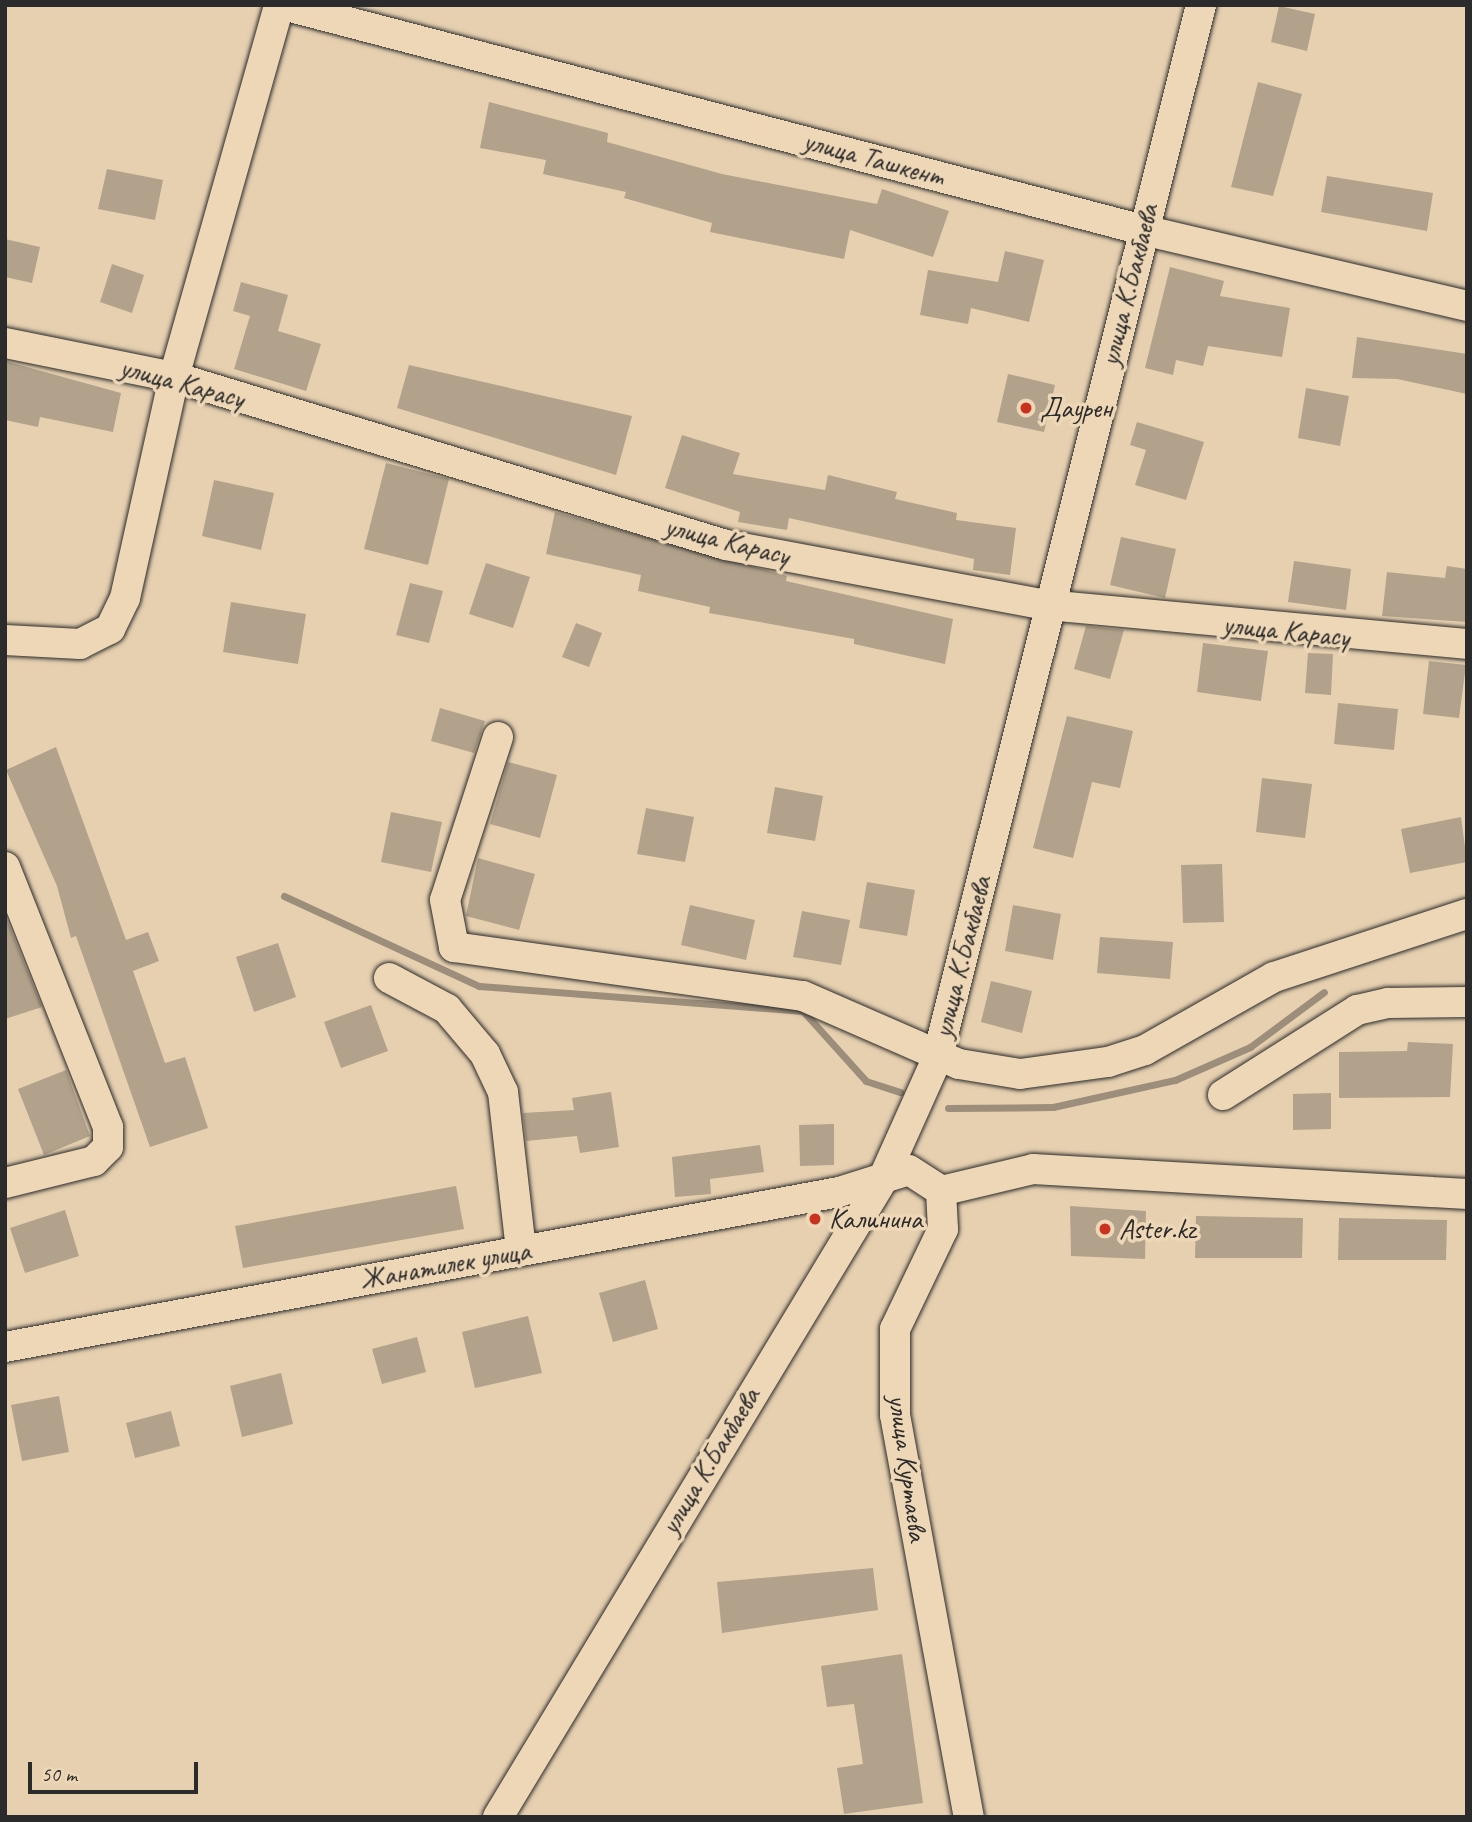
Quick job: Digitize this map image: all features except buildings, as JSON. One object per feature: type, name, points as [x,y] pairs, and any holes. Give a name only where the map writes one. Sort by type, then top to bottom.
[{"type":"street","name":"улица Ташкент","points":[[281,5],[1143,230],[1467,306]]},
{"type":"street","points":[[5,640],[80,644],[110,629],[125,598],[174,377],[281,5]]},
{"type":"street","name":"улица К.Бакбаева","points":[[498,1817],[883,1179],[937,1059],[1047,605],[1200,5]]},
{"type":"street","name":"улица Карасу","points":[[5,342],[174,377],[726,545],[1047,605],[1467,644]]},
{"type":"street","points":[[498,737],[445,900],[454,947],[803,996],[937,1059],[1020,1074],[1108,1062],[1145,1050],[1274,977],[1467,914]]},
{"type":"street","points":[[5,867],[108,1128],[108,1147],[94,1161],[5,1183]]},
{"type":"street","points":[[390,978],[447,1009],[485,1054],[503,1092],[521,1251]]},
{"type":"street","points":[[1223,1095],[1357,1010],[1388,1003],[1467,1002]]},
{"type":"street","points":[[883,1179],[909,1170],[941,1191],[1032,1169],[1467,1194]]},
{"type":"street","name":"Жанатилек улица","points":[[5,1347],[839,1192],[883,1179]]},
{"type":"street","name":"улица Куртаева","points":[[941,1191],[943,1229],[895,1329],[895,1415],[969,1817]]},
{"type":"waterway","points":[[284,896],[479,986],[803,1011],[866,1081],[900,1092]]},
{"type":"waterway","points":[[948,1108],[1053,1107],[1175,1080],[1250,1047],[1324,992]]},
{"type":"place","name":"Даурен","points":[[1026,408]]},
{"type":"place","name":"Калинина","points":[[815,1219]]},
{"type":"place","name":"Aster.kz","points":[[1105,1229]]}]
